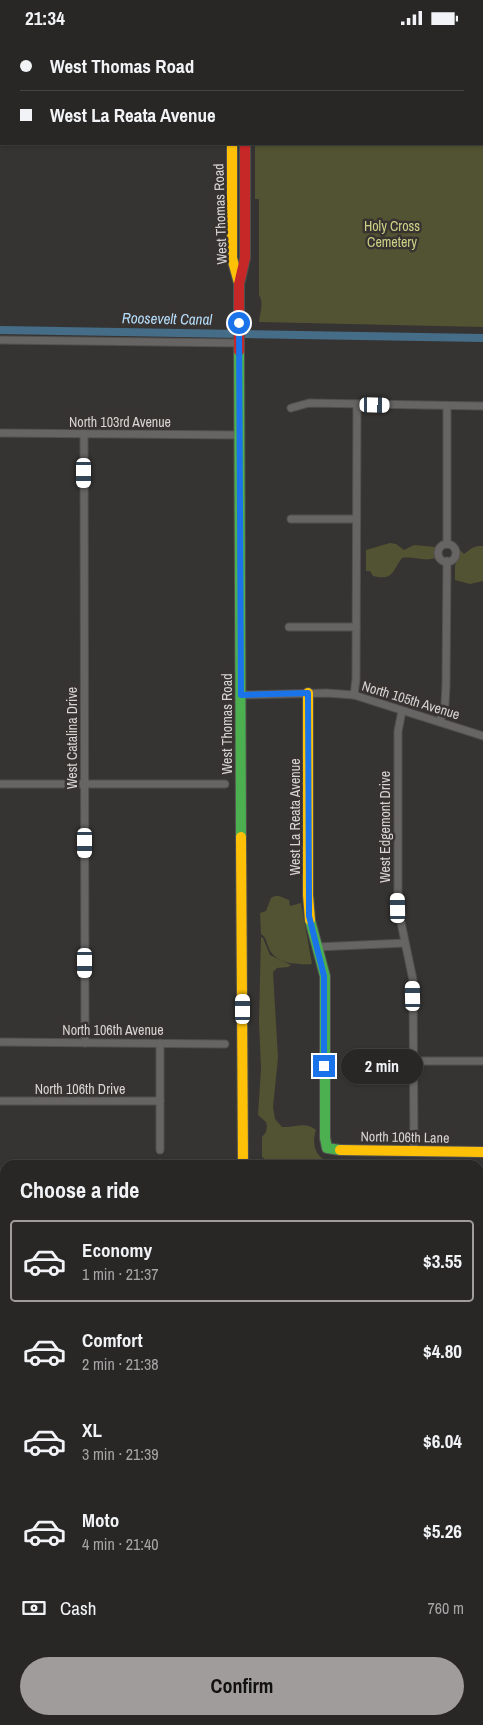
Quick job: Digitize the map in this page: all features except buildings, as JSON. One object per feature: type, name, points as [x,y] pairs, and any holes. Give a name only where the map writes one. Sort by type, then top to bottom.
[{"type":"main road","name":"West Thomas Road","points":[[232,145],[232,258],[239,284]]},
{"type":"main road","name":"West Thomas Road","points":[[244,1160],[239,284],[245,258],[245,145]]},
{"type":"main road","name":"West La Reata Avenue","points":[[308,693],[308,902],[309,916],[324,976],[324,1139],[327,1148]]},
{"type":"main road","name":"North 106th Lane","points":[[327,1148],[334,1150],[483,1152]]},
{"type":"street","points":[[0,341],[239,343]]},
{"type":"street","points":[[291,408],[309,403],[483,406]]},
{"type":"street","points":[[354,695],[356,679],[357,404]]},
{"type":"street","points":[[447,406],[447,544]]},
{"type":"street","name":"North 103rd Avenue","points":[[0,433],[240,435]]},
{"type":"street","name":"West Catalina Drive","points":[[84,434],[85,1043]]},
{"type":"street","points":[[291,519],[356,519]]},
{"type":"street","points":[[447,544],[454,547],[456,552],[454,558],[447,561],[440,557],[438,551],[441,546],[447,544]]},
{"type":"street","points":[[440,722],[445,704],[446,685],[447,561]]},
{"type":"street","points":[[289,627],[356,627]]},
{"type":"street","name":"North 105th Avenue","points":[[241,695],[308,693],[354,695],[483,736]]},
{"type":"street","name":"West Edgemont Drive","points":[[402,711],[398,731],[398,908],[413,979],[414,1151]]},
{"type":"street","points":[[0,783],[225,784]]},
{"type":"street","points":[[317,947],[405,943]]},
{"type":"street","name":"North 106th Avenue","points":[[0,1042],[225,1044]]},
{"type":"street","points":[[160,1043],[160,1150]]},
{"type":"street","points":[[414,1061],[483,1061]]},
{"type":"street","name":"North 106th Drive","points":[[0,1101],[160,1101]]},
{"type":"green space","name":"Holy Cross Cemetery","points":[[255,145],[483,145],[483,327],[259,322],[261,304],[259,295],[259,199],[255,199]]},
{"type":"green space","points":[[390,543],[396,544],[404,550],[414,545],[435,547],[435,558],[402,558],[389,576],[373,576],[370,571],[366,571],[366,550]]},
{"type":"green space","points":[[478,546],[483,546],[483,581],[470,584],[455,580],[455,566],[459,549],[464,554]]},
{"type":"green space","points":[[275,896],[289,900],[290,906],[301,903],[312,964],[294,964],[276,957],[261,934],[260,913],[266,911],[271,898]]},
{"type":"green space","points":[[261,937],[270,955],[291,965],[277,968],[273,972],[278,1058],[273,1107],[275,1119],[282,1127],[304,1125],[316,1130],[314,1144],[316,1150],[326,1160],[266,1160],[262,1157],[262,1137],[267,1127],[266,1122],[258,1115],[261,1069],[259,1022]]},
{"type":"waterway","name":"Roosevelt Canal","points":[[0,330],[483,338]]},
{"type":"traffic: fast","points":[[239,351],[241,837]]},
{"type":"traffic: fast","points":[[310,920],[325,976],[325,1138],[327,1148],[340,1150]]},
{"type":"traffic: slow","points":[[232,145],[232,258],[239,283]]},
{"type":"traffic: slow","points":[[308,693],[308,895],[310,920]]},
{"type":"traffic: slow","points":[[241,837],[243,1160]]},
{"type":"traffic: slow","points":[[340,1150],[483,1152]]},
{"type":"traffic: jam","points":[[239,351],[239,284],[245,258],[245,145]]},
{"type":"route","points":[[239,323],[241,695],[308,693],[309,916],[324,976],[324,1066]]}]
